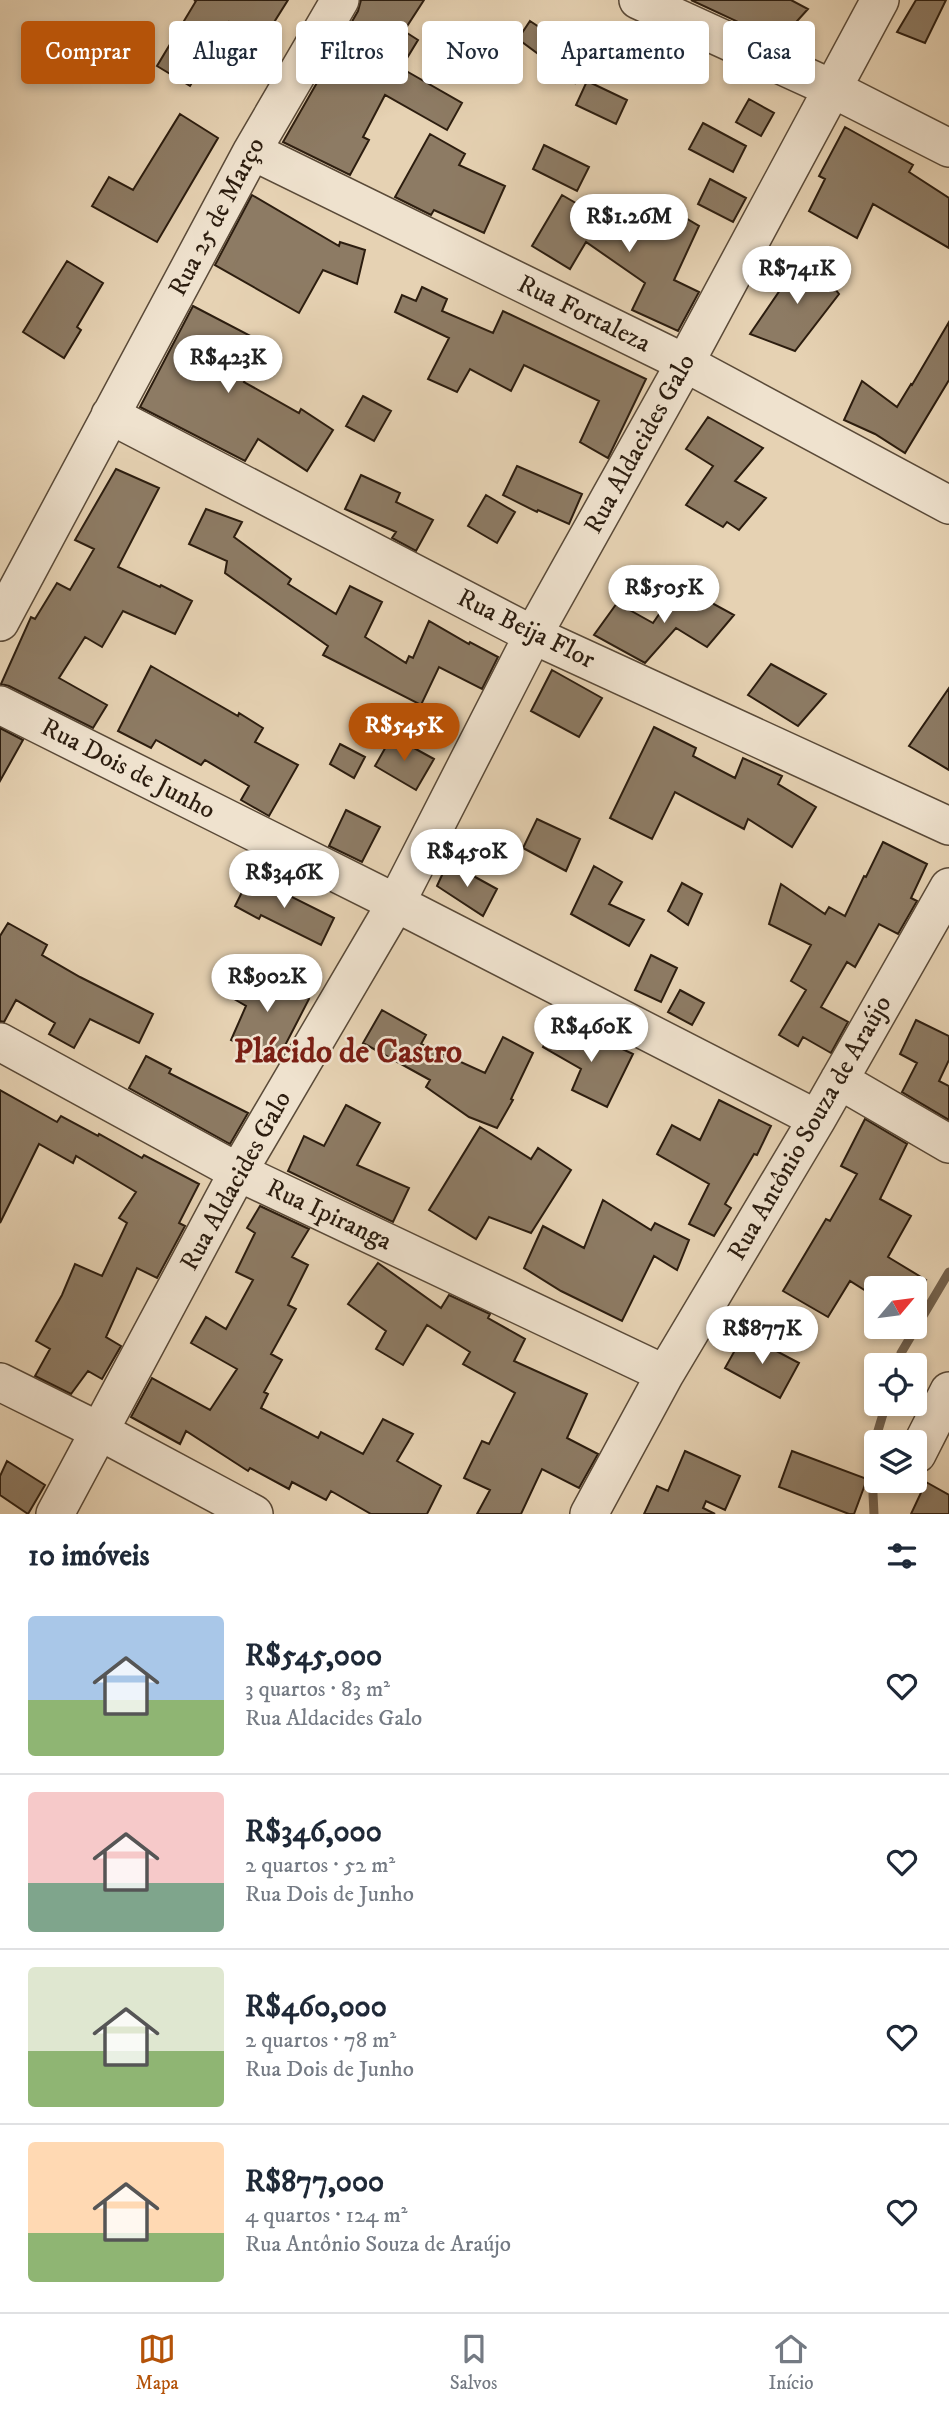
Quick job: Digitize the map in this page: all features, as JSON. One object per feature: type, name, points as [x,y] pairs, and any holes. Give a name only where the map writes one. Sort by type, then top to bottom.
[{"type":"street","name":"Rua 25 de Março","points":[[0,622],[252,150],[340,0]]},
{"type":"street","points":[[638,0],[833,89],[949,148]]},
{"type":"street","name":"Rua Aldacides Galo","points":[[55,1514],[238,1172],[396,903],[533,635],[685,363],[880,0]]},
{"type":"street","name":"Rua Fortaleza","points":[[252,150],[685,363],[949,505]]},
{"type":"street","name":"Rua Beija Flor","points":[[110,415],[533,635],[949,826]]},
{"type":"street","name":"Rua Dois de Junho","points":[[0,705],[396,903],[817,1119]]},
{"type":"street","name":"Rua Antônio Souza de Araújo","points":[[589,1514],[665,1374],[817,1119],[949,887]]},
{"type":"street","name":"Rua Ipiranga","points":[[0,1042],[238,1172],[665,1374]]},
{"type":"street","points":[[839,1080],[949,1144]]},
{"type":"street","points":[[0,1382],[101,1432],[254,1514]]},
{"type":"street","points":[[927,1434],[949,1391]]},
{"type":"building","points":[[194,0],[288,0],[275,21],[184,21],[196,1]]},
{"type":"building","points":[[361,0],[424,0],[408,25],[408,21],[352,21]]},
{"type":"building","points":[[691,0],[791,0],[808,9],[797,21],[736,21]]},
{"type":"building","points":[[916,0],[946,0],[925,43],[897,32]]},
{"type":"building","points":[[530,21],[537,26],[537,53],[523,43],[523,32]]},
{"type":"building","points":[[408,34],[418,40],[408,56]]},
{"type":"building","points":[[169,46],[169,73],[157,66]]},
{"type":"building","points":[[408,72],[422,80],[422,84],[429,84],[462,103],[447,130],[385,95],[363,137],[369,140],[350,175],[283,142],[316,84],[408,84]]},
{"type":"building","points":[[586,84],[593,84],[627,100],[616,124],[576,105]]},
{"type":"building","points":[[749,99],[774,113],[761,136],[736,122]]},
{"type":"building","points":[[180,114],[218,138],[157,242],[92,206],[109,177],[133,190]]},
{"type":"building","points":[[703,123],[746,146],[733,172],[689,149]]},
{"type":"building","points":[[845,127],[913,165],[909,172],[949,198],[949,248],[873,204],[857,238],[809,211],[825,179],[819,176]]},
{"type":"building","points":[[430,134],[465,154],[459,165],[505,186],[484,233],[434,210],[431,215],[395,197]]},
{"type":"building","points":[[544,145],[589,167],[577,191],[533,169]]},
{"type":"building","points":[[710,179],[746,198],[733,222],[698,204]]},
{"type":"building","points":[[252,195],[339,246],[340,242],[365,250],[357,284],[323,270],[299,313],[215,265]]},
{"type":"building","points":[[562,195],[612,224],[615,218],[645,235],[660,203],[699,226],[674,280],[699,292],[678,331],[632,310],[645,283],[586,242],[570,269],[532,246]]},
{"type":"building","points":[[806,252],[839,294],[795,351],[750,334]]},
{"type":"building","points":[[67,261],[103,283],[77,327],[81,330],[64,358],[23,332]]},
{"type":"building","points":[[422,287],[447,299],[442,311],[493,333],[503,311],[646,379],[608,458],[580,442],[599,401],[524,365],[511,391],[470,369],[457,392],[428,379],[449,338],[395,312],[402,295],[416,301]]},
{"type":"building","points":[[193,306],[264,343],[244,382],[299,413],[301,409],[333,430],[307,471],[258,439],[245,461],[140,407]]},
{"type":"building","points":[[949,322],[949,380],[905,453],[875,434],[844,420],[862,381],[897,407]]},
{"type":"building","points":[[363,396],[391,411],[374,441],[346,426]]},
{"type":"building","points":[[708,417],[763,448],[735,481],[766,498],[739,530],[727,522],[723,527],[686,505],[713,466],[686,449]]},
{"type":"building","points":[[517,466],[582,494],[569,524],[503,495]]},
{"type":"building","points":[[116,469],[159,488],[118,567],[192,601],[175,634],[123,611],[102,647],[85,637],[59,678],[107,705],[93,728],[1,684],[31,617],[35,619],[57,583],[70,590],[94,549],[75,540]]},
{"type":"building","points":[[361,475],[400,493],[396,502],[433,520],[416,551],[392,538],[396,532],[345,509]]},
{"type":"building","points":[[486,495],[515,512],[497,543],[468,526]]},
{"type":"building","points":[[206,509],[242,522],[234,537],[291,579],[288,584],[336,614],[350,586],[382,602],[365,637],[406,663],[409,656],[413,658],[429,621],[498,657],[482,689],[439,667],[421,705],[323,655],[328,646],[225,573],[227,561],[189,544]]},
{"type":"building","points":[[679,585],[734,615],[707,647],[676,628],[645,663],[594,635],[617,603],[653,623]]},
{"type":"building","points":[[771,664],[826,694],[798,726],[748,695]]},
{"type":"building","points":[[151,666],[263,728],[255,742],[298,765],[269,816],[241,800],[249,786],[205,760],[201,765],[156,740],[151,748],[118,731]]},
{"type":"building","points":[[552,670],[602,698],[579,737],[531,711]]},
{"type":"building","points":[[949,688],[949,770],[909,746]]},
{"type":"building","points":[[654,727],[696,748],[693,756],[735,778],[743,758],[782,776],[778,784],[816,807],[792,847],[748,819],[744,829],[675,792],[652,839],[610,818]]},
{"type":"building","points":[[0,728],[23,740],[0,781]]},
{"type":"building","points":[[392,736],[434,759],[416,790],[375,766]]},
{"type":"building","points":[[340,744],[365,757],[354,778],[330,764]]},
{"type":"building","points":[[346,810],[380,827],[362,862],[329,846]]},
{"type":"building","points":[[537,819],[580,839],[566,871],[523,848]]},
{"type":"building","points":[[883,842],[927,864],[911,898],[917,901],[898,934],[879,924],[855,967],[847,962],[821,1007],[848,1022],[831,1053],[803,1037],[798,1046],[779,1035],[806,990],[791,981],[811,945],[769,924],[781,884],[825,914],[829,907],[845,916]]},
{"type":"building","points":[[448,862],[497,889],[483,916],[437,886]]},
{"type":"building","points":[[594,866],[622,882],[609,904],[644,920],[629,946],[571,914]]},
{"type":"building","points":[[250,876],[334,918],[321,945],[261,915],[259,919],[235,906]]},
{"type":"building","points":[[682,883],[702,894],[688,925],[668,911]]},
{"type":"building","points":[[8,923],[47,945],[42,955],[153,1014],[139,1043],[90,1019],[74,1048],[49,1034],[55,1023],[16,1000],[4,1022],[0,1021],[0,936]]},
{"type":"building","points":[[651,955],[677,968],[661,1002],[635,990]]},
{"type":"building","points":[[253,966],[309,999],[277,1061],[231,1040],[246,1006],[234,999]]},
{"type":"building","points":[[680,990],[704,1003],[692,1025],[668,1012]]},
{"type":"building","points":[[382,1010],[426,1035],[421,1044],[485,1073],[503,1037],[533,1053],[511,1099],[513,1100],[497,1128],[469,1117],[426,1087],[430,1080],[363,1043]]},
{"type":"building","points":[[916,1020],[949,1036],[949,1060],[939,1081],[949,1086],[949,1120],[902,1092],[917,1063],[900,1054]]},
{"type":"building","points":[[554,1024],[593,1046],[597,1037],[633,1054],[607,1107],[572,1090],[581,1069],[543,1047]]},
{"type":"building","points":[[146,1056],[171,1069],[169,1073],[248,1113],[230,1144],[129,1088]]},
{"type":"building","points":[[0,1090],[57,1122],[61,1116],[199,1184],[179,1223],[185,1226],[157,1278],[137,1268],[106,1337],[121,1346],[102,1379],[88,1371],[71,1394],[35,1376],[50,1349],[36,1341],[62,1295],[75,1264],[102,1276],[127,1223],[119,1218],[136,1192],[76,1156],[73,1163],[39,1144],[0,1223]]},
{"type":"building","points":[[719,1100],[771,1126],[757,1155],[754,1154],[725,1204],[731,1208],[714,1236],[689,1224],[709,1184],[657,1154],[672,1125],[700,1140]]},
{"type":"building","points":[[346,1105],[380,1123],[357,1165],[409,1188],[393,1222],[288,1171],[304,1136],[324,1146]]},
{"type":"building","points":[[865,1119],[907,1144],[880,1199],[911,1216],[888,1257],[919,1276],[864,1276],[864,1290],[850,1281],[828,1317],[783,1291],[826,1219],[830,1221],[857,1174],[841,1166]]},
{"type":"building","points":[[480,1127],[531,1159],[538,1148],[571,1170],[531,1233],[489,1217],[476,1239],[429,1210]]},
{"type":"building","points":[[603,1200],[651,1230],[655,1223],[689,1240],[677,1270],[654,1256],[622,1321],[561,1291],[524,1268],[543,1226],[584,1248]]},
{"type":"building","points":[[260,1206],[309,1229],[292,1257],[308,1265],[288,1305],[296,1309],[271,1354],[282,1360],[264,1392],[268,1394],[261,1408],[318,1438],[321,1432],[363,1454],[383,1419],[413,1434],[397,1461],[441,1486],[427,1514],[371,1514],[331,1491],[326,1500],[292,1482],[289,1489],[250,1468],[248,1471],[186,1431],[180,1444],[131,1417],[152,1378],[210,1410],[237,1369],[191,1343],[206,1317],[226,1329],[253,1280],[236,1272],[255,1233],[247,1228]]},
{"type":"building","points":[[378,1263],[441,1308],[449,1295],[490,1314],[488,1318],[525,1339],[514,1361],[587,1394],[567,1438],[598,1454],[579,1488],[542,1469],[521,1514],[477,1514],[490,1490],[464,1478],[482,1441],[489,1444],[515,1393],[463,1364],[470,1352],[427,1325],[403,1365],[376,1349],[386,1331],[348,1304]]},
{"type":"building","points":[[744,1334],[799,1363],[780,1398],[725,1368]]},
{"type":"building","points":[[685,1451],[740,1476],[725,1510],[706,1501],[703,1508],[715,1514],[644,1514],[657,1486],[668,1491]]},
{"type":"building","points":[[792,1451],[864,1478],[864,1487],[854,1514],[779,1487]]},
{"type":"building","points":[[7,1461],[45,1485],[28,1514],[0,1495],[0,1476]]},
{"type":"building","points":[[927,1483],[949,1495],[949,1514],[911,1514],[921,1493],[927,1493]]},
{"type":"waterway","points":[[901,1353],[949,1272]]},
{"type":"waterway","points":[[874,1514],[871,1454],[882,1416]]},
{"type":"district","name":"Plácido de Castro","points":[[348,1052]]}]
